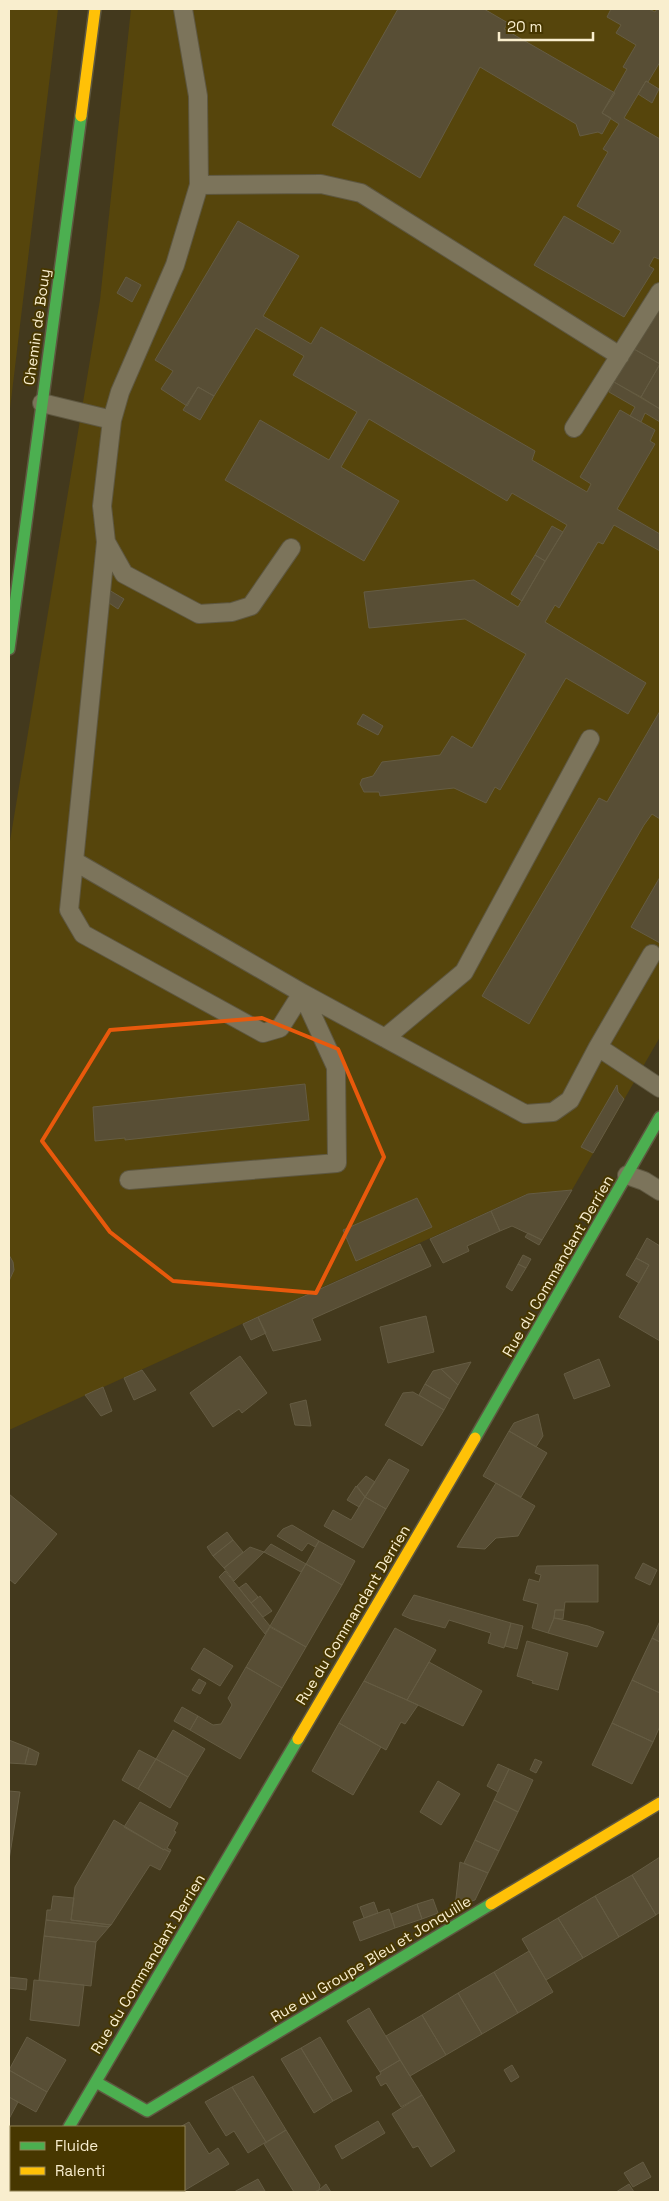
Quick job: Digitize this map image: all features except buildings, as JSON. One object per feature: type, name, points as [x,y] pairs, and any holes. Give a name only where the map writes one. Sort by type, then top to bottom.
[{"type":"street","name":"Chemin de Bouy","points":[[9,648],[95,9]]},
{"type":"street","name":"Rue du Commandant Derrien","points":[[71,2126],[528,1348],[660,1117]]},
{"type":"street","name":"Rue du Groupe Bleu et Jonquille","points":[[96,2082],[147,2111],[660,1803]]},
{"type":"lane","points":[[183,9],[198,96],[199,185],[175,265],[120,392],[112,420],[102,506],[106,542],[69,910],[83,934],[263,1033],[280,1028],[302,993]]},
{"type":"lane","points":[[199,185],[321,184],[361,193],[620,356]]},
{"type":"lane","points":[[574,428],[660,292]]},
{"type":"lane","points":[[42,404],[112,420]]},
{"type":"lane","points":[[106,542],[124,574],[199,614],[232,612],[252,606],[291,548]]},
{"type":"lane","points":[[384,1038],[464,972],[590,739]]},
{"type":"lane","points":[[74,861],[302,993],[525,1114],[553,1112],[570,1100],[598,1047],[652,954]]},
{"type":"lane","points":[[129,1180],[337,1163],[336,1066],[302,993]]},
{"type":"lane","points":[[598,1047],[660,1088]]},
{"type":"lane","points":[[627,1175],[644,1181],[660,1191]]},
{"type":"highlighted area","points":[[262,1018],[338,1049],[384,1157],[316,1293],[173,1281],[110,1232],[42,1141],[110,1030]]},
{"type":"shaded area","points":[[9,9],[58,9],[9,417]]},
{"type":"shaded area","points":[[131,9],[660,9],[660,1037],[572,1190],[527,1194],[9,1430],[9,847],[100,300]]},
{"type":"traffic: fast","points":[[9,649],[81,116]]},
{"type":"traffic: fast","points":[[475,1438],[660,1117]]},
{"type":"traffic: fast","points":[[70,2126],[298,1739]]},
{"type":"traffic: fast","points":[[96,2082],[147,2111],[491,1904]]},
{"type":"traffic: slow","points":[[81,116],[95,9]]},
{"type":"traffic: slow","points":[[298,1739],[475,1438]]},
{"type":"traffic: slow","points":[[491,1904],[660,1803]]}]
